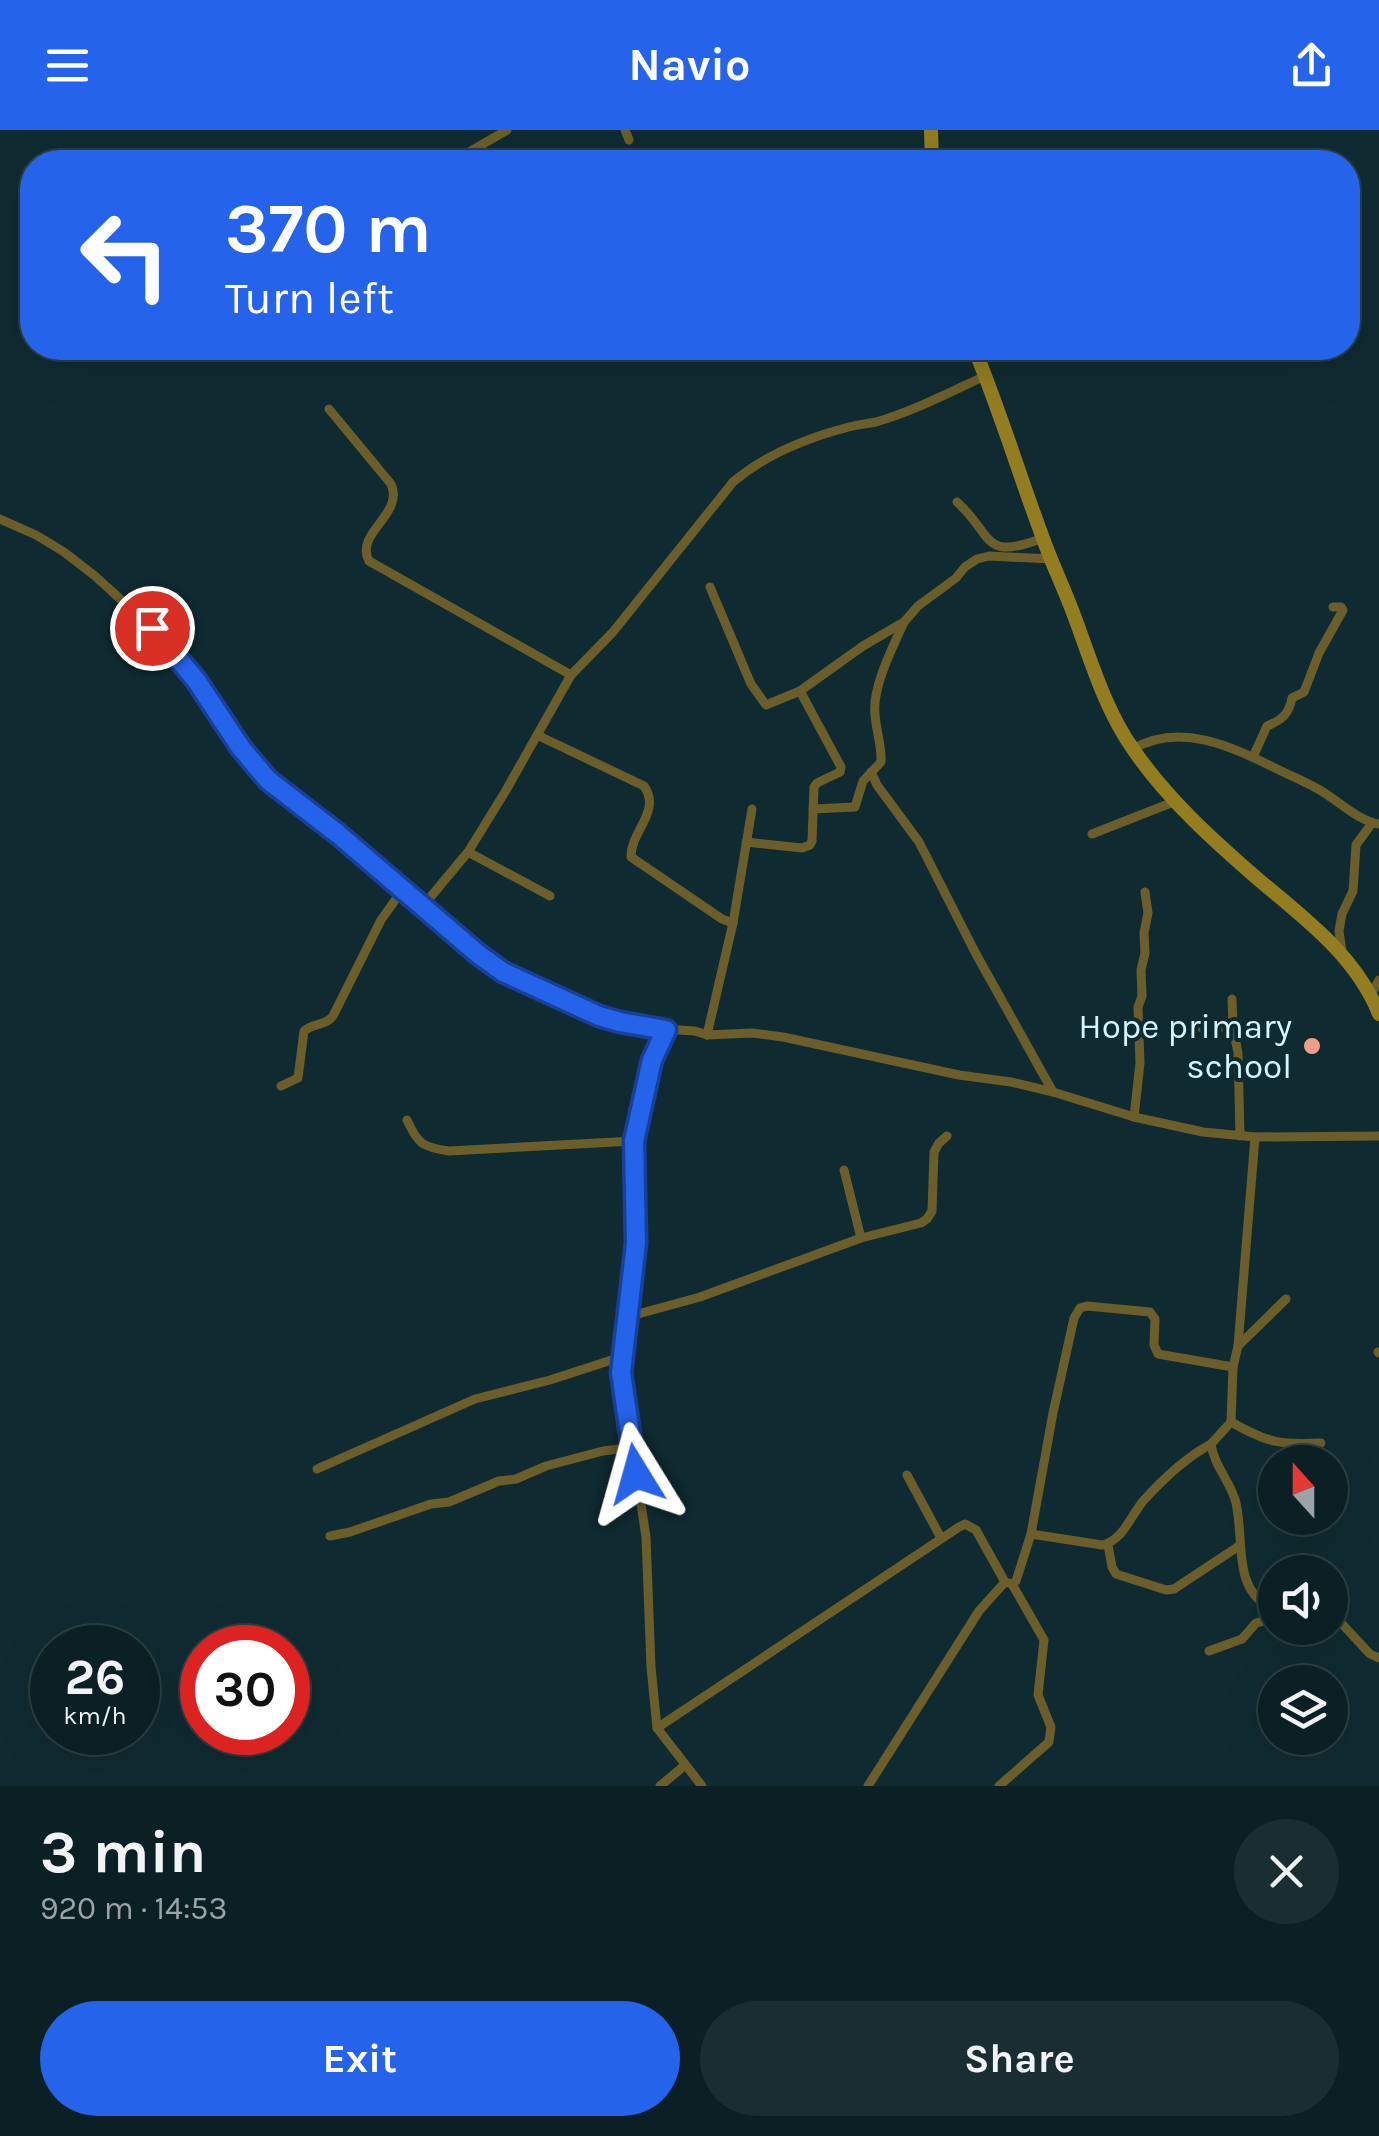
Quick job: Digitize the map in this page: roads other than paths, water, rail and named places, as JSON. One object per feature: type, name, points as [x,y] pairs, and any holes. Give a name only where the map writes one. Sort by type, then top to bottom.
[{"type":"street","points":[[473,150],[507,130]]},
{"type":"street","points":[[979,360],[1043,538],[1120,728],[1176,801],[1214,840],[1329,940],[1372,995],[1379,1014]]},
{"type":"street","points":[[422,906],[468,852],[571,675],[613,632],[732,482],[787,448],[919,406],[985,376]]},
{"type":"street","points":[[329,409],[395,492],[394,503],[365,547],[369,561],[571,675]]},
{"type":"street","points":[[957,502],[990,543],[1006,548],[1043,538]]},
{"type":"street","points":[[0,520],[64,552],[123,601],[175,652],[268,780],[338,834],[478,954],[503,972],[599,1016],[707,1036],[752,1033],[783,1037],[1054,1092],[1170,1127],[1255,1137],[1379,1136]]},
{"type":"street","points":[[976,559],[984,537]]},
{"type":"street","points":[[813,809],[855,807],[863,781],[880,765],[875,700],[904,622],[918,606],[976,559],[1052,559]]},
{"type":"street","points":[[710,587],[751,684],[766,705],[800,691],[904,622]]},
{"type":"street","points":[[1253,757],[1267,726],[1282,720],[1292,698],[1304,692],[1342,610],[1334,606]]},
{"type":"street","points":[[746,842],[806,848],[812,841],[812,792],[816,783],[840,772],[841,767],[800,691]]},
{"type":"street","points":[[537,735],[644,786],[652,799],[631,849],[632,858],[733,924]]},
{"type":"street","points":[[1133,749],[1149,740],[1181,736],[1207,740],[1317,788],[1376,824],[1356,845],[1353,891],[1338,931],[1342,955]]},
{"type":"street","points":[[871,772],[918,842],[1054,1092]]},
{"type":"street","points":[[1092,834],[1176,801]]},
{"type":"street","points":[[707,1036],[733,924],[752,809]]},
{"type":"street","points":[[468,852],[550,896]]},
{"type":"street","points":[[281,1086],[298,1078],[304,1032],[333,1016],[381,920],[403,889]]},
{"type":"street","points":[[1134,1117],[1140,1063],[1138,1007],[1148,913],[1144,892]]},
{"type":"street","points":[[1372,995],[1379,980]]},
{"type":"street","points":[[1232,999],[1240,1136]]},
{"type":"street","points":[[1190,1027],[1233,1026]]},
{"type":"street","points":[[666,1030],[652,1060],[634,1141],[636,1243],[621,1373],[646,1537],[657,1728],[702,1786]]},
{"type":"street","points":[[407,1120],[420,1143],[448,1150],[634,1141]]},
{"type":"street","points":[[627,1317],[700,1297],[861,1238],[921,1223],[930,1216],[934,1152],[948,1136]]},
{"type":"street","points":[[1031,1534],[1108,1545],[1168,1475],[1211,1444],[1231,1422],[1255,1137]]},
{"type":"street","points":[[844,1170],[861,1238]]},
{"type":"street","points":[[1238,1346],[1286,1298]]},
{"type":"street","points":[[868,1786],[980,1610],[1018,1579],[1031,1534],[1074,1318],[1080,1308],[1150,1312],[1155,1319],[1154,1345],[1158,1354],[1233,1368]]},
{"type":"street","points":[[317,1469],[475,1400],[624,1356]]},
{"type":"street","points":[[1231,1422],[1274,1443],[1321,1444]]},
{"type":"street","points":[[1211,1444],[1212,1454],[1235,1499],[1247,1584],[1258,1599]]},
{"type":"street","points":[[330,1536],[431,1504],[449,1502],[546,1466],[603,1451],[633,1452]]},
{"type":"street","points":[[907,1475],[941,1538]]},
{"type":"street","points":[[657,1728],[959,1526],[971,1526],[1044,1640],[1038,1695],[1050,1742],[999,1786]]},
{"type":"street","points":[[1108,1545],[1116,1574],[1166,1590],[1182,1584],[1239,1546]]},
{"type":"street","points":[[1209,1651],[1242,1639],[1258,1622]]},
{"type":"street","points":[[1348,1631],[1379,1658]]},
{"type":"street","points":[[660,1786],[684,1766]]},
{"type":"place","name":"Hope primary school","points":[[1312,1046]]}]
